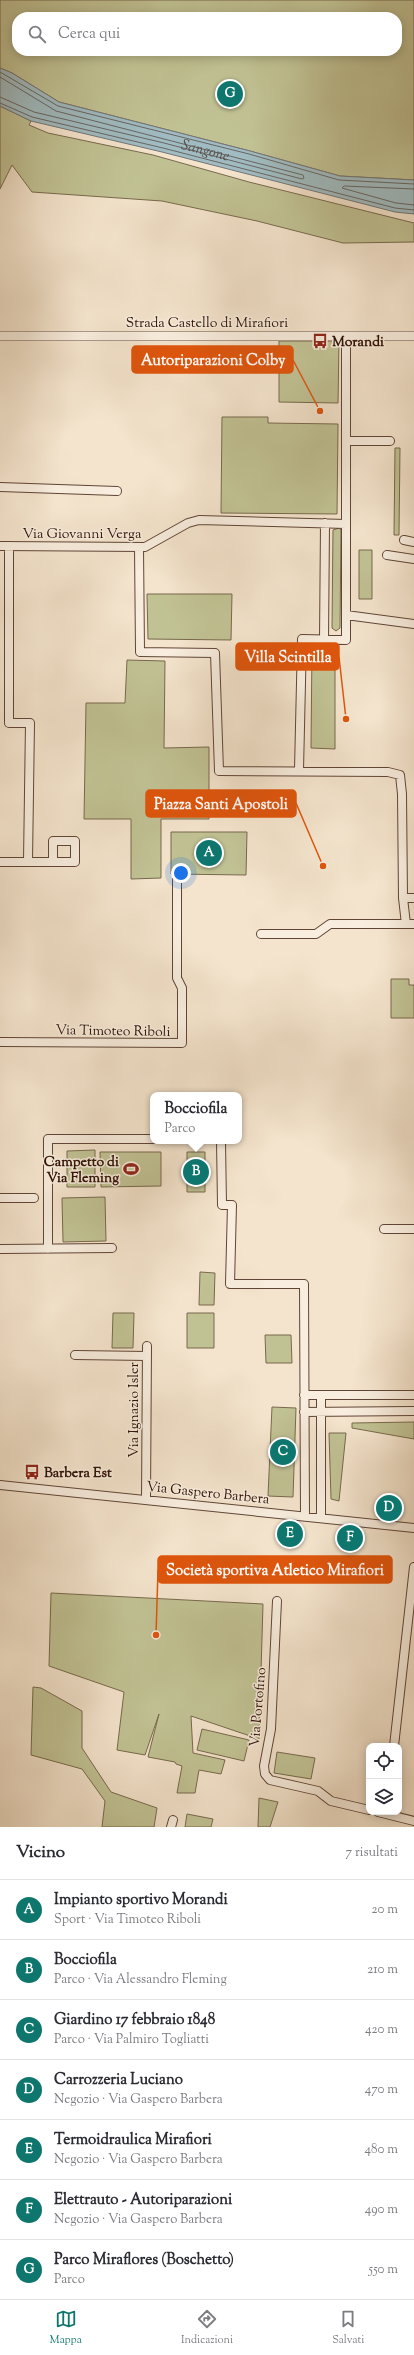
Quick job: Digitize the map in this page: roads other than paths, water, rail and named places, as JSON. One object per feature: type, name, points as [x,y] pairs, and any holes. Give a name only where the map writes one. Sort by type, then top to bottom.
[{"type":"street","name":"Strada Castello di Mirafiori","points":[[0,336],[414,336]]},
{"type":"street","points":[[299,770],[302,639],[346,640],[346,336]]},
{"type":"street","points":[[346,441],[390,441]]},
{"type":"street","points":[[0,487],[117,491]]},
{"type":"street","name":"Via Giovanni Verga","points":[[0,546],[139,547],[150,545],[194,521],[346,524]]},
{"type":"street","points":[[324,640],[325,523]]},
{"type":"street","points":[[404,540],[414,542]]},
{"type":"street","points":[[9,546],[9,723],[30,723],[28,861]]},
{"type":"street","points":[[139,547],[140,652],[215,653],[219,771],[299,770],[388,772],[400,775],[402,794],[403,898],[410,924],[330,924],[316,934],[261,934]]},
{"type":"street","points":[[387,555],[414,559]]},
{"type":"street","points":[[346,615],[414,624]]},
{"type":"street","points":[[0,862],[53,862]]},
{"type":"street","name":"Via Timoteo Riboli","points":[[0,1042],[182,1043],[182,988],[177,978],[177,880]]},
{"type":"street","points":[[403,898],[414,898]]},
{"type":"street","points":[[48,1249],[48,1139],[150,1139]]},
{"type":"street","points":[[221,1144],[222,1205],[232,1205],[230,1284],[304,1284],[305,1516]]},
{"type":"street","points":[[0,1198],[34,1198]]},
{"type":"street","points":[[384,1229],[414,1229]]},
{"type":"street","points":[[0,1249],[112,1248]]},
{"type":"street","name":"Via Ignazio Isler","points":[[146,1499],[147,1346]]},
{"type":"street","points":[[74,1355],[147,1356]]},
{"type":"street","points":[[304,1395],[414,1395]]},
{"type":"street","points":[[320,1395],[321,1517]]},
{"type":"street","points":[[304,1412],[414,1411]]},
{"type":"street","name":"Via Gaspero Barbera","points":[[0,1485],[321,1517],[414,1528]]},
{"type":"street","points":[[394,1743],[410,1624],[414,1567]]},
{"type":"street","name":"Via Portofino","points":[[277,1601],[272,1729],[264,1766],[265,1774],[270,1780],[318,1791],[332,1801],[366,1809]]},
{"type":"street","points":[[394,1815],[414,1821]]},
{"type":"water","name":"Sangone","points":[[0,68],[12,73],[59,102],[250,151],[340,176],[414,180],[414,214],[395,212],[162,152],[31,121],[0,106]]},
{"type":"place","name":"Parco Miraflores (Boschetto)","points":[[230,94]]},
{"type":"place","name":"Morandi","points":[[320,341]]},
{"type":"place","name":"Autoriparazioni Colby","points":[[320,411]]},
{"type":"place","name":"Villa Scintilla","points":[[346,719]]},
{"type":"place","name":"Impianto sportivo Morandi","points":[[209,853]]},
{"type":"place","name":"Piazza Santi Apostoli","points":[[323,866]]},
{"type":"place","name":"Campetto di Via Fleming","points":[[131,1169]]},
{"type":"place","name":"Bocciofila","points":[[196,1172]]},
{"type":"place","name":"Giardino 17 febbraio 1848","points":[[283,1452]]},
{"type":"place","name":"Barbera Est","points":[[32,1472]]},
{"type":"place","name":"Carrozzeria Luciano","points":[[389,1508]]},
{"type":"place","name":"Termoidraulica Mirafiori","points":[[290,1534]]},
{"type":"place","name":"Elettrauto - Autoriparazioni","points":[[350,1538]]},
{"type":"place","name":"Società sportiva Atletico Mirafiori","points":[[156,1635]]}]
